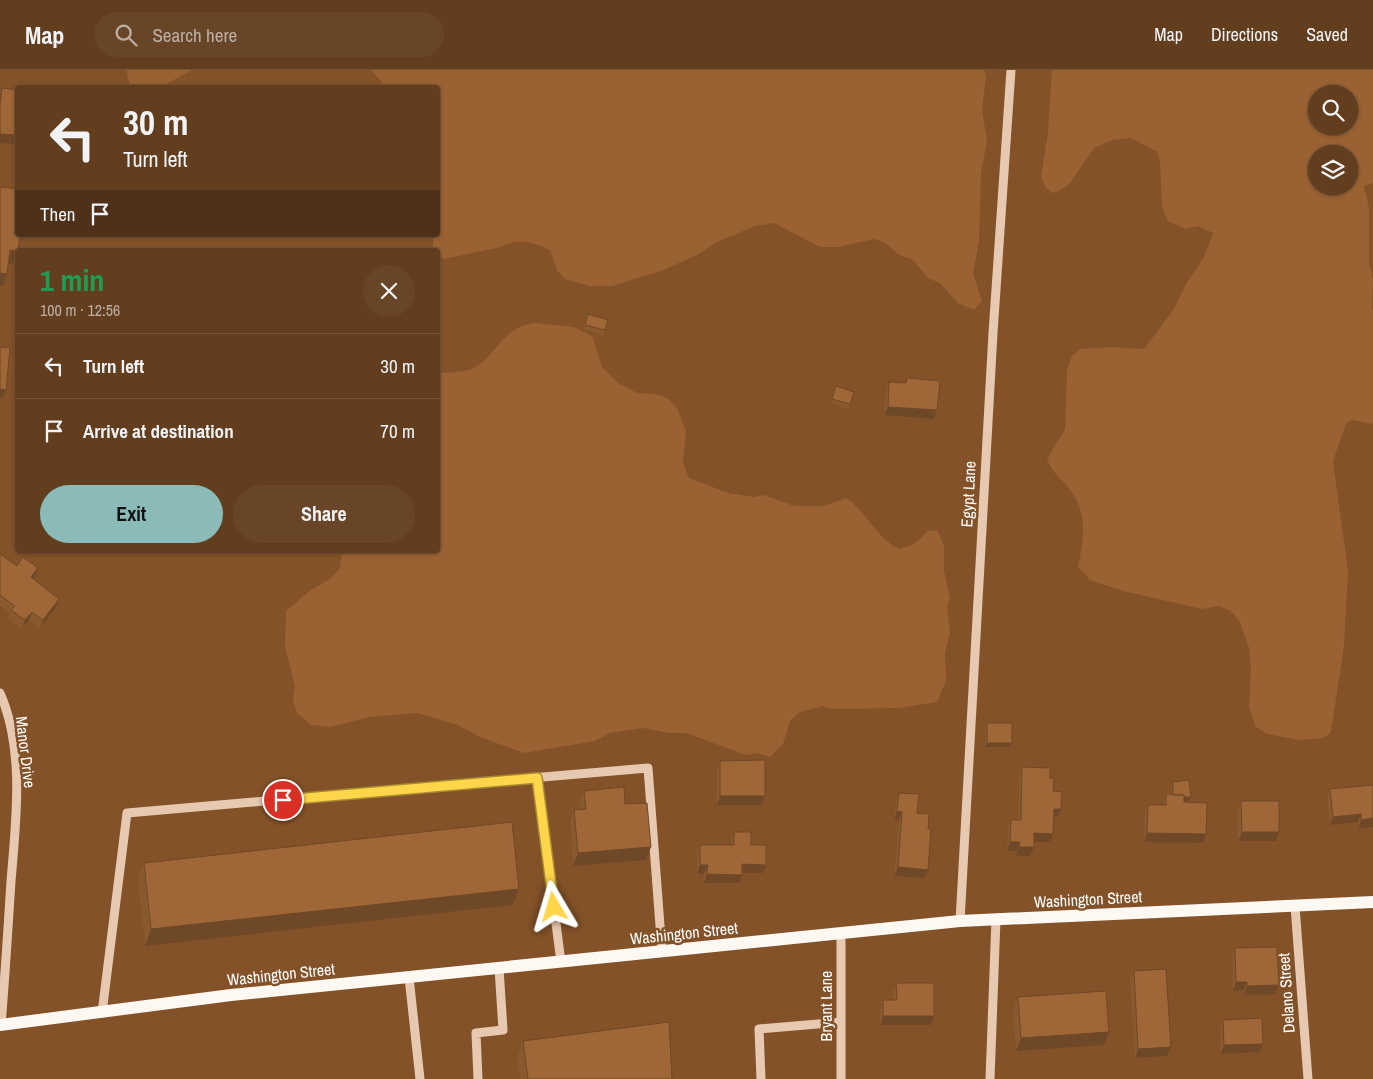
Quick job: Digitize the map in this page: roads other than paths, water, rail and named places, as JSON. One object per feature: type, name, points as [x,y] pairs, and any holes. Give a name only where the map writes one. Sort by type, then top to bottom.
[{"type":"main road","name":"Washington Street","points":[[1,1025],[231,995],[960,921],[1373,902]]},
{"type":"street","name":"Egypt Lane","points":[[960,921],[992,343],[1011,70]]},
{"type":"street","name":"Manor Drive","points":[[0,693],[10,722],[15,755],[17,794],[1,1025]]},
{"type":"street","points":[[102,1012],[127,814],[648,768],[662,952]]},
{"type":"street","points":[[537,778],[561,962]]},
{"type":"street","name":"Delano Street","points":[[1295,906],[1308,1079]]},
{"type":"street","points":[[990,1079],[996,919]]},
{"type":"street","name":"Bryant Lane","points":[[841,934],[841,1079]]},
{"type":"street","points":[[478,1079],[476,1033],[503,1030],[500,968]]},
{"type":"street","points":[[408,977],[420,1079]]},
{"type":"street","points":[[761,1079],[759,1029],[841,1022]]}]
